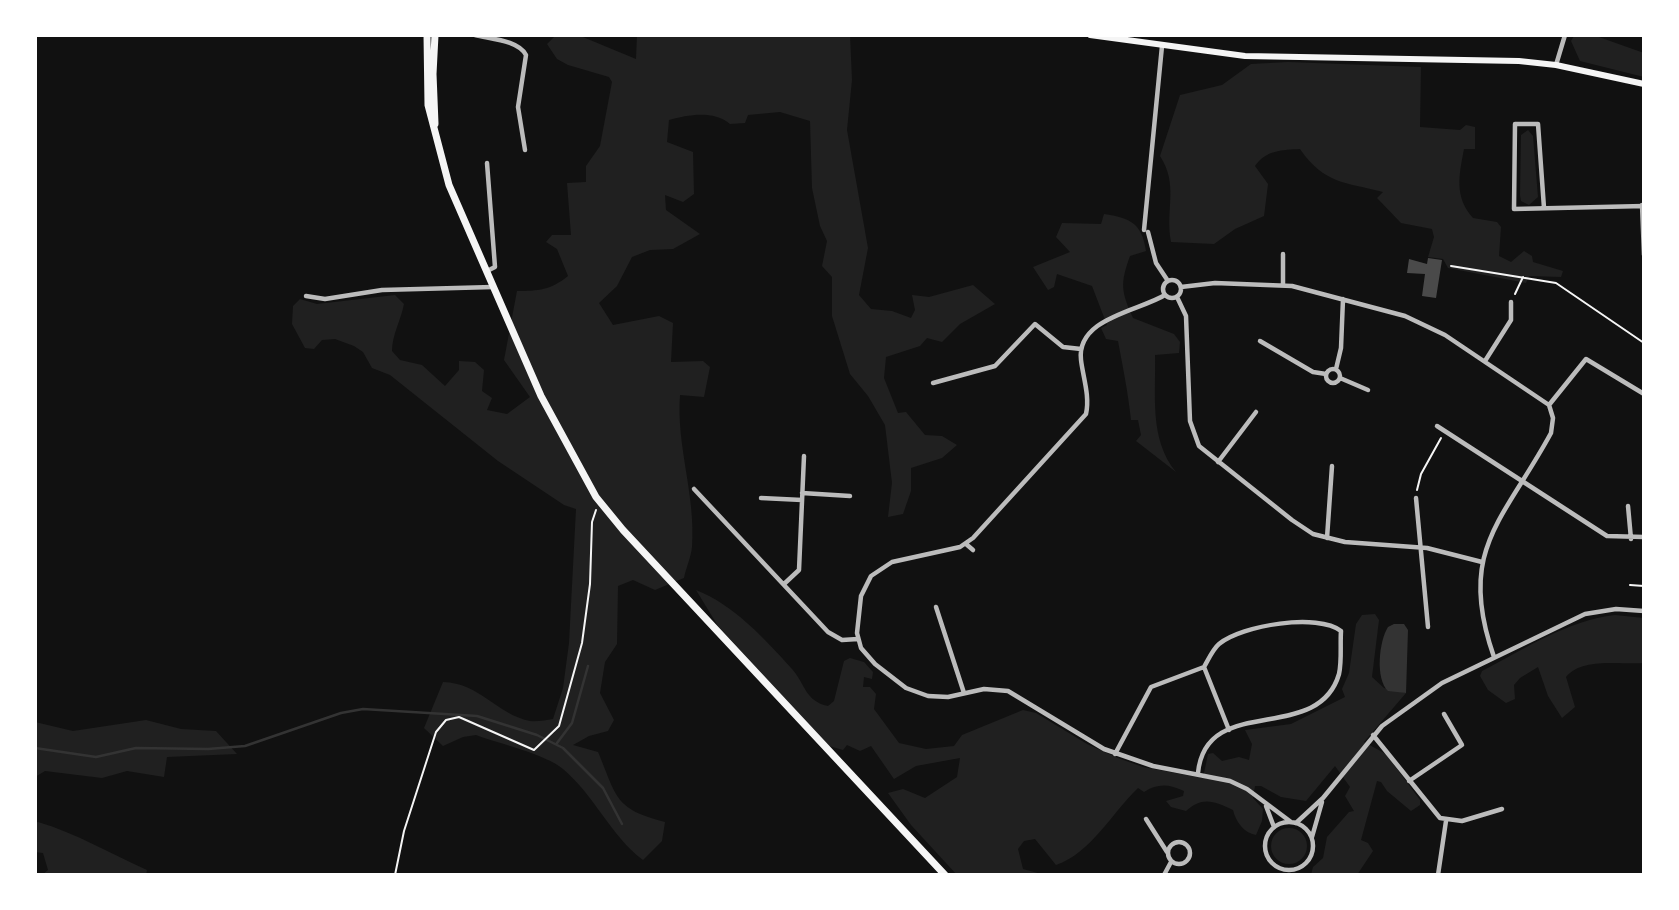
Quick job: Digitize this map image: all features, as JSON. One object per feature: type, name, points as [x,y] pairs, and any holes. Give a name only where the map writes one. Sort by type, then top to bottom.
[{"type":"main road","points":[[427,35],[426,95],[449,185],[541,396],[600,504],[945,875]]},
{"type":"main road","points":[[435,35],[433,78],[437,142]]},
{"type":"main road","points":[[1090,35],[1245,56],[1499,60],[1556,65],[1644,84]]},
{"type":"street","points":[[475,35],[512,44],[526,55],[518,107],[525,150]]},
{"type":"street","points":[[1556,65],[1565,35]]},
{"type":"street","points":[[1162,46],[1146,231],[1156,263],[1168,281]]},
{"type":"street","points":[[1544,208],[1538,124],[1515,124],[1514,209],[1643,205],[1644,255]]},
{"type":"street","points":[[486,271],[495,267],[487,163]]},
{"type":"street","points":[[1283,254],[1283,285]]},
{"type":"street","points":[[1168,281],[1176,281],[1181,287]]},
{"type":"street","points":[[1165,295],[1163,288],[1168,281]]},
{"type":"street","points":[[1181,287],[1205,283],[1283,285],[1405,316],[1436,330],[1549,405],[1553,418],[1552,431],[1492,529],[1482,562],[1480,605],[1494,657]]},
{"type":"street","points":[[306,296],[324,299],[382,290],[494,287]]},
{"type":"street","points":[[1177,297],[1181,287]]},
{"type":"street","points":[[1177,297],[1165,295],[1093,329],[1080,349],[1088,405],[1086,414],[966,544],[897,561],[875,572],[863,590],[858,639],[863,651],[875,664],[914,692],[943,697],[984,688],[1008,691],[1115,754],[1153,766],[1198,773],[1238,784],[1309,831],[1312,838]]},
{"type":"street","points":[[1177,297],[1185,311],[1191,429],[1199,446],[1300,527],[1327,538],[1419,547],[1482,562]]},
{"type":"street","points":[[1343,299],[1341,348],[1336,369],[1340,378],[1368,390]]},
{"type":"street","points":[[1485,362],[1511,320],[1511,302]]},
{"type":"street","points":[[933,383],[995,366],[1035,324],[1063,347],[1080,349]]},
{"type":"street","points":[[1259,341],[1313,372],[1326,374],[1332,383],[1340,378]]},
{"type":"street","points":[[1549,405],[1586,359],[1644,394]]},
{"type":"street","points":[[1326,374],[1331,369],[1336,369]]},
{"type":"street","points":[[1218,462],[1256,412]]},
{"type":"street","points":[[1437,426],[1607,536],[1631,539],[1644,537]]},
{"type":"street","points":[[784,584],[799,569],[804,456]]},
{"type":"street","points":[[1327,538],[1332,466]]},
{"type":"street","points":[[694,489],[833,636],[842,640],[858,639]]},
{"type":"street","points":[[802,493],[850,496]]},
{"type":"street","points":[[761,498],[802,500]]},
{"type":"street","points":[[1416,498],[1428,627]]},
{"type":"street","points":[[1628,506],[1631,539]]},
{"type":"street","points":[[966,544],[973,550]]},
{"type":"street","points":[[936,607],[956,677],[964,693]]},
{"type":"street","points":[[1274,828],[1294,822],[1323,798],[1373,735],[1430,690],[1494,657],[1593,612],[1626,609],[1644,611]]},
{"type":"street","points":[[1115,754],[1151,687],[1204,667],[1219,644],[1266,625],[1331,623],[1341,631],[1339,673],[1323,701],[1306,710],[1229,730],[1206,744],[1198,773]]},
{"type":"street","points":[[1204,667],[1229,730]]},
{"type":"street","points":[[1409,781],[1462,745],[1444,714]]},
{"type":"street","points":[[1373,735],[1436,816],[1446,821],[1462,821],[1502,809]]},
{"type":"street","points":[[1278,867],[1299,867],[1311,855],[1312,838],[1323,798]]},
{"type":"street","points":[[1266,805],[1274,828],[1265,846],[1268,857],[1278,867],[1280,875]]},
{"type":"street","points":[[1146,819],[1171,862]]},
{"type":"street","points":[[1438,875],[1446,821]]},
{"type":"street","points":[[1167,852],[1172,845],[1188,845],[1194,842]]},
{"type":"street","points":[[1171,862],[1179,863],[1188,859],[1191,851],[1188,845]]},
{"type":"street","points":[[1164,875],[1171,862]]},
{"type":"street","points":[[1299,867],[1299,875]]},
{"type":"path","points":[[1451,266],[1560,285],[1644,343]]},
{"type":"path","points":[[1511,302],[1523,277]]},
{"type":"path","points":[[1416,498],[1422,474],[1445,431]]},
{"type":"path","points":[[395,875],[404,831],[432,744],[436,732],[446,720],[459,717],[534,750],[559,726],[582,643],[590,584],[592,522],[600,504]]},
{"type":"path","points":[[1630,585],[1644,586]]},
{"type":"shaded area","points":[[556,35],[578,35],[636,59],[637,35],[850,35],[852,80],[847,130],[868,248],[859,295],[871,309],[892,311],[911,318],[915,310],[912,295],[929,297],[973,285],[995,304],[960,324],[942,342],[927,338],[920,346],[886,357],[884,378],[898,413],[906,412],[925,435],[942,436],[957,445],[942,458],[911,468],[911,491],[903,514],[888,517],[892,483],[885,425],[868,396],[850,374],[832,316],[832,277],[822,266],[827,241],[820,226],[812,188],[810,121],[780,112],[748,115],[745,123],[730,124],[708,115],[669,120],[667,142],[693,152],[694,194],[683,202],[665,195],[666,210],[700,234],[673,249],[650,250],[632,257],[617,286],[599,303],[613,325],[659,316],[673,323],[671,362],[703,361],[710,367],[704,397],[680,395],[681,433],[691,508],[691,551],[684,578],[655,590],[633,580],[618,586],[617,644],[605,662],[600,693],[614,720],[608,731],[589,736],[573,745],[598,752],[614,790],[626,806],[665,822],[662,841],[643,860],[621,839],[574,780],[555,764],[534,754],[476,735],[463,737],[443,746],[424,728],[443,682],[478,693],[518,717],[533,721],[553,719],[563,688],[569,643],[576,509],[564,505],[498,461],[390,375],[372,368],[363,352],[354,346],[335,339],[322,340],[314,349],[305,348],[292,324],[293,306],[300,299],[317,304],[395,295],[404,304],[392,345],[392,351],[400,360],[422,365],[445,386],[459,370],[459,361],[475,362],[484,370],[482,391],[492,398],[487,410],[507,414],[530,397],[504,360],[517,291],[544,289],[568,276],[557,249],[546,242],[552,235],[571,235],[567,183],[586,182],[586,166],[600,146],[612,82],[609,77],[557,59],[547,44]]},
{"type":"shaded area","points":[[1574,36],[1596,36],[1644,53],[1644,77],[1580,61],[1571,41]]},
{"type":"shaded area","points":[[1288,62],[1421,67],[1420,127],[1460,130],[1466,125],[1475,127],[1475,149],[1464,149],[1459,185],[1467,210],[1473,218],[1497,222],[1501,227],[1499,256],[1511,262],[1524,251],[1532,256],[1533,262],[1563,271],[1561,277],[1529,276],[1526,283],[1448,268],[1443,259],[1428,257],[1434,237],[1432,229],[1401,223],[1377,198],[1383,192],[1336,180],[1318,169],[1300,149],[1269,154],[1255,166],[1268,184],[1264,216],[1235,229],[1214,244],[1171,242],[1169,177],[1160,156],[1180,95],[1222,85],[1251,64]]},
{"type":"shaded area","points":[[1528,130],[1533,136],[1538,197],[1529,205],[1521,201],[1520,195],[1521,135]]},
{"type":"shaded area","points":[[1104,214],[1128,220],[1138,228],[1144,242],[1146,251],[1130,256],[1123,281],[1124,294],[1133,318],[1174,334],[1180,342],[1179,353],[1155,355],[1158,431],[1161,446],[1176,472],[1136,441],[1141,435],[1138,420],[1131,420],[1118,341],[1106,339],[1101,328],[1107,325],[1092,286],[1057,274],[1054,287],[1048,290],[1033,267],[1070,252],[1056,237],[1062,223],[1101,224]]},
{"type":"shaded area","points":[[696,590],[723,604],[748,624],[792,669],[810,696],[820,704],[828,706],[834,701],[844,661],[850,658],[864,662],[873,672],[872,679],[864,677],[863,687],[870,687],[876,694],[874,709],[899,743],[926,749],[954,746],[962,735],[1023,710],[1036,713],[1087,744],[1118,758],[1143,767],[1203,778],[1208,754],[1213,753],[1222,761],[1239,757],[1249,760],[1252,744],[1245,730],[1291,724],[1345,697],[1342,689],[1349,673],[1356,624],[1362,615],[1375,614],[1379,620],[1372,677],[1384,688],[1406,693],[1364,742],[1386,754],[1420,800],[1420,805],[1411,811],[1377,781],[1361,840],[1368,843],[1373,851],[1357,875],[1311,875],[1313,867],[1323,858],[1327,837],[1349,812],[1354,811],[1345,796],[1350,787],[1335,766],[1306,801],[1281,797],[1261,786],[1255,786],[1253,798],[1263,809],[1262,821],[1256,835],[1241,826],[1233,810],[1220,804],[1198,803],[1186,811],[1171,807],[1166,801],[1183,796],[1184,791],[1164,786],[1144,792],[1138,788],[1080,852],[1056,865],[1035,839],[1024,841],[1018,849],[1023,869],[1045,875],[957,875],[911,825],[888,793],[903,789],[925,798],[957,777],[960,758],[916,766],[894,779],[871,746],[860,751],[847,745],[843,750],[829,746],[718,626]]},
{"type":"shaded area","points":[[1615,615],[1644,618],[1644,663],[1592,664],[1573,671],[1566,677],[1575,707],[1562,718],[1548,696],[1538,667],[1520,678],[1514,685],[1515,699],[1506,703],[1488,690],[1480,676],[1482,671],[1563,629]]},
{"type":"shaded area","points":[[1404,624],[1408,630],[1406,693],[1388,691],[1381,678],[1382,641],[1388,627]]},
{"type":"shaded area","points":[[146,720],[181,729],[216,731],[237,754],[167,757],[164,777],[127,771],[102,778],[45,771],[35,777],[35,722],[73,731]]},
{"type":"shaded area","points":[[35,823],[80,838],[147,870],[146,875],[42,875],[48,870],[43,853],[35,852]]},
{"type":"shaded area","points":[[1289,828],[1302,833],[1307,846],[1302,859],[1289,864],[1276,859],[1271,846],[1276,833]]},
{"type":"building","points":[[1428,258],[1442,260],[1436,298],[1422,296],[1425,274],[1407,273],[1409,259],[1427,264]]},
{"type":"waterway","points":[[557,743],[572,723],[588,666]]},
{"type":"waterway","points":[[35,748],[96,757],[136,748],[208,749],[245,746],[341,713],[363,709],[477,716],[537,735],[563,748],[603,788],[622,824]]}]
